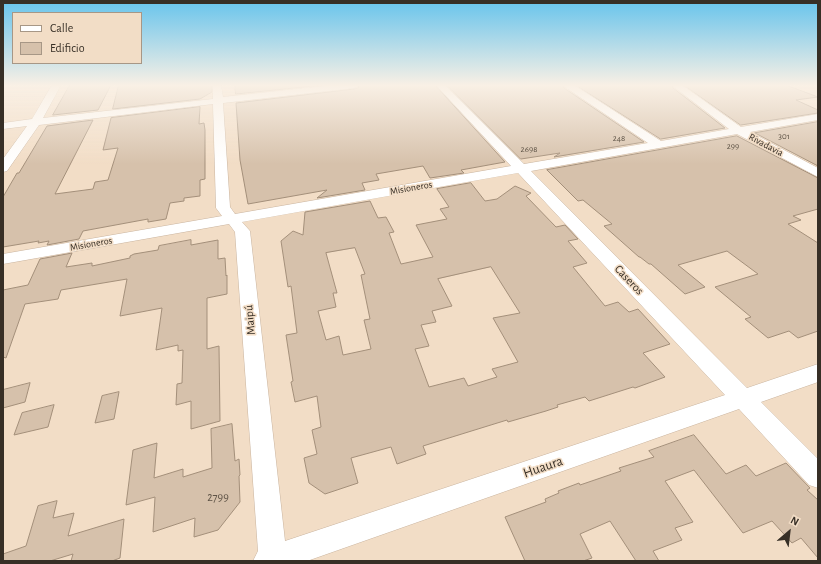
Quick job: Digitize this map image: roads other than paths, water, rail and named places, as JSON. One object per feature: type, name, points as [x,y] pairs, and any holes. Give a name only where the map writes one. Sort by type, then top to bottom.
[{"type":"street","points":[[3,168],[41,111]]},
{"type":"street","points":[[3,126],[102,111]]},
{"type":"street","name":"Maipú","points":[[218,111],[223,208],[242,231],[271,560]]},
{"type":"street","name":"Caseros","points":[[466,111],[818,476]]},
{"type":"street","points":[[608,111],[659,145]]},
{"type":"street","name":"Rivadavia","points":[[712,111],[739,131],[818,173]]},
{"type":"street","name":"Misioneros","points":[[3,259],[818,117]]},
{"type":"street","name":"Huaura","points":[[271,560],[818,373]]}]
